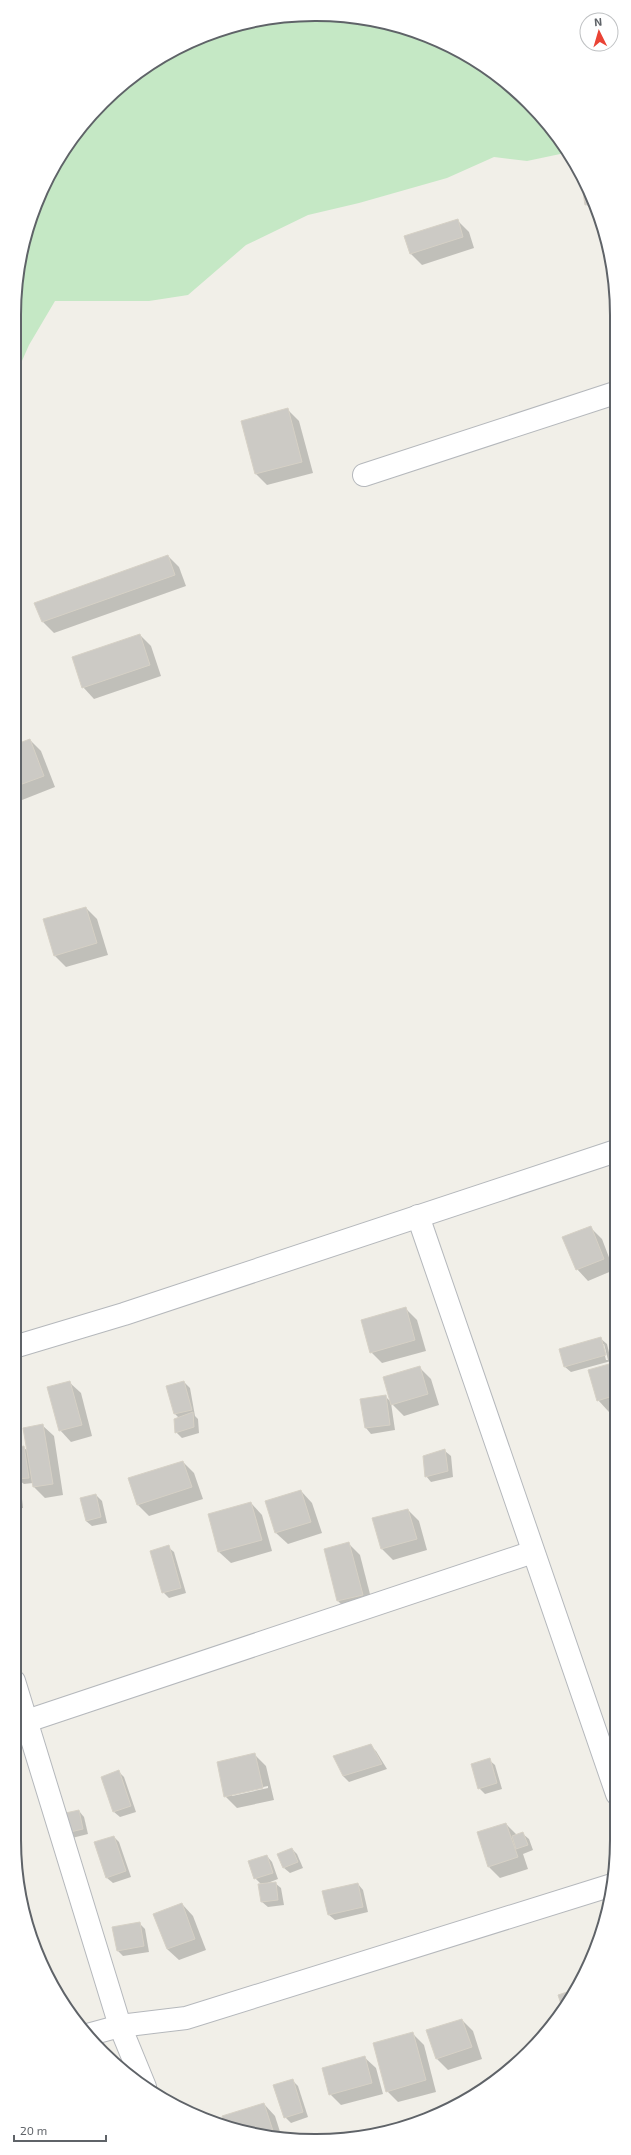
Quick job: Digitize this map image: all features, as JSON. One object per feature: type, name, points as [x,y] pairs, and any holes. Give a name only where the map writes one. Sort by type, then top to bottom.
[{"type":"street","points":[[364,474],[610,395]]},
{"type":"street","points":[[21,1346],[124,1314],[610,1153]]},
{"type":"street","points":[[418,1216],[610,1774]]},
{"type":"street","points":[[27,1721],[534,1552]]},
{"type":"street","points":[[21,1703],[120,2026],[141,2076]]},
{"type":"street","points":[[93,2033],[120,2026],[186,2018],[606,1887]]},
{"type":"green space","points":[[296,22],[335,22],[392,31],[428,43],[446,51],[463,60],[495,82],[524,107],[537,121],[561,154],[527,161],[494,157],[447,178],[359,203],[308,215],[246,245],[188,295],[149,301],[55,301],[29,345],[21,363],[22,296],[27,258],[31,239],[43,203],[60,168],[94,121],[121,94],[168,60],[203,43],[239,31]]},
{"type":"building","points":[[583,191],[588,204],[585,205]]},
{"type":"building","points":[[458,219],[463,237],[410,254],[404,236]]},
{"type":"building","points":[[288,408],[302,462],[255,474],[241,421]]},
{"type":"building","points":[[168,555],[175,575],[42,622],[34,603]]},
{"type":"building","points":[[140,634],[150,665],[82,688],[72,657]]},
{"type":"building","points":[[30,739],[44,776],[21,784],[21,742]]},
{"type":"building","points":[[86,907],[97,943],[54,956],[43,919]]},
{"type":"building","points":[[591,1226],[604,1259],[576,1270],[562,1237]]},
{"type":"building","points":[[406,1307],[415,1340],[370,1353],[361,1320]]},
{"type":"building","points":[[601,1337],[606,1355],[564,1367],[559,1349]]},
{"type":"building","points":[[610,1364],[610,1397],[597,1401],[588,1370]]},
{"type":"building","points":[[420,1366],[428,1394],[391,1405],[383,1377]]},
{"type":"building","points":[[70,1381],[82,1425],[59,1431],[47,1387]]},
{"type":"building","points":[[184,1381],[192,1410],[174,1414],[166,1386]]},
{"type":"building","points":[[386,1395],[390,1425],[365,1428],[360,1399]]},
{"type":"building","points":[[193,1412],[194,1427],[175,1433],[174,1419]]},
{"type":"building","points":[[43,1424],[53,1484],[33,1487],[23,1428]]},
{"type":"building","points":[[24,1446],[29,1478],[21,1479],[21,1447]]},
{"type":"building","points":[[445,1449],[448,1471],[425,1477],[423,1456]]},
{"type":"building","points":[[183,1461],[192,1487],[137,1505],[128,1478]]},
{"type":"building","points":[[301,1490],[311,1522],[275,1533],[265,1501]]},
{"type":"building","points":[[96,1494],[101,1517],[86,1521],[80,1498]]},
{"type":"building","points":[[251,1502],[262,1540],[218,1552],[208,1514]]},
{"type":"building","points":[[408,1509],[417,1539],[381,1549],[372,1518]]},
{"type":"building","points":[[349,1542],[363,1595],[337,1601],[324,1549]]},
{"type":"building","points":[[169,1545],[181,1588],[162,1593],[150,1551]]},
{"type":"building","points":[[371,1744],[382,1764],[343,1776],[333,1756]]},
{"type":"building","points":[[255,1753],[263,1788],[224,1797],[217,1762]]},
{"type":"building","points":[[490,1758],[497,1783],[478,1789],[471,1764]]},
{"type":"building","points":[[119,1770],[131,1806],[113,1812],[101,1777]]},
{"type":"building","points":[[79,1810],[83,1829],[66,1833],[61,1814]]},
{"type":"building","points":[[506,1823],[518,1857],[488,1867],[477,1832]]},
{"type":"building","points":[[523,1832],[528,1845],[516,1849],[512,1836]]},
{"type":"building","points":[[114,1836],[126,1871],[106,1878],[94,1842]]},
{"type":"building","points":[[292,1848],[298,1862],[283,1868],[277,1854]]},
{"type":"building","points":[[267,1855],[273,1873],[254,1879],[248,1861]]},
{"type":"building","points":[[276,1882],[278,1900],[261,1902],[258,1884]]},
{"type":"building","points":[[358,1883],[363,1907],[328,1915],[322,1891]]},
{"type":"building","points":[[182,1903],[195,1939],[167,1949],[153,1914]]},
{"type":"building","points":[[140,1922],[144,1946],[117,1951],[112,1927]]},
{"type":"building","points":[[568,1992],[560,2002],[558,1995]]},
{"type":"building","points":[[462,2019],[472,2047],[436,2059],[426,2030]]},
{"type":"building","points":[[413,2032],[426,2080],[386,2092],[373,2043]]},
{"type":"building","points":[[365,2056],[372,2083],[329,2095],[322,2068]]},
{"type":"building","points":[[293,2079],[303,2112],[284,2118],[273,2085]]},
{"type":"building","points":[[264,2103],[273,2130],[239,2124],[223,2119],[222,2116]]}]
